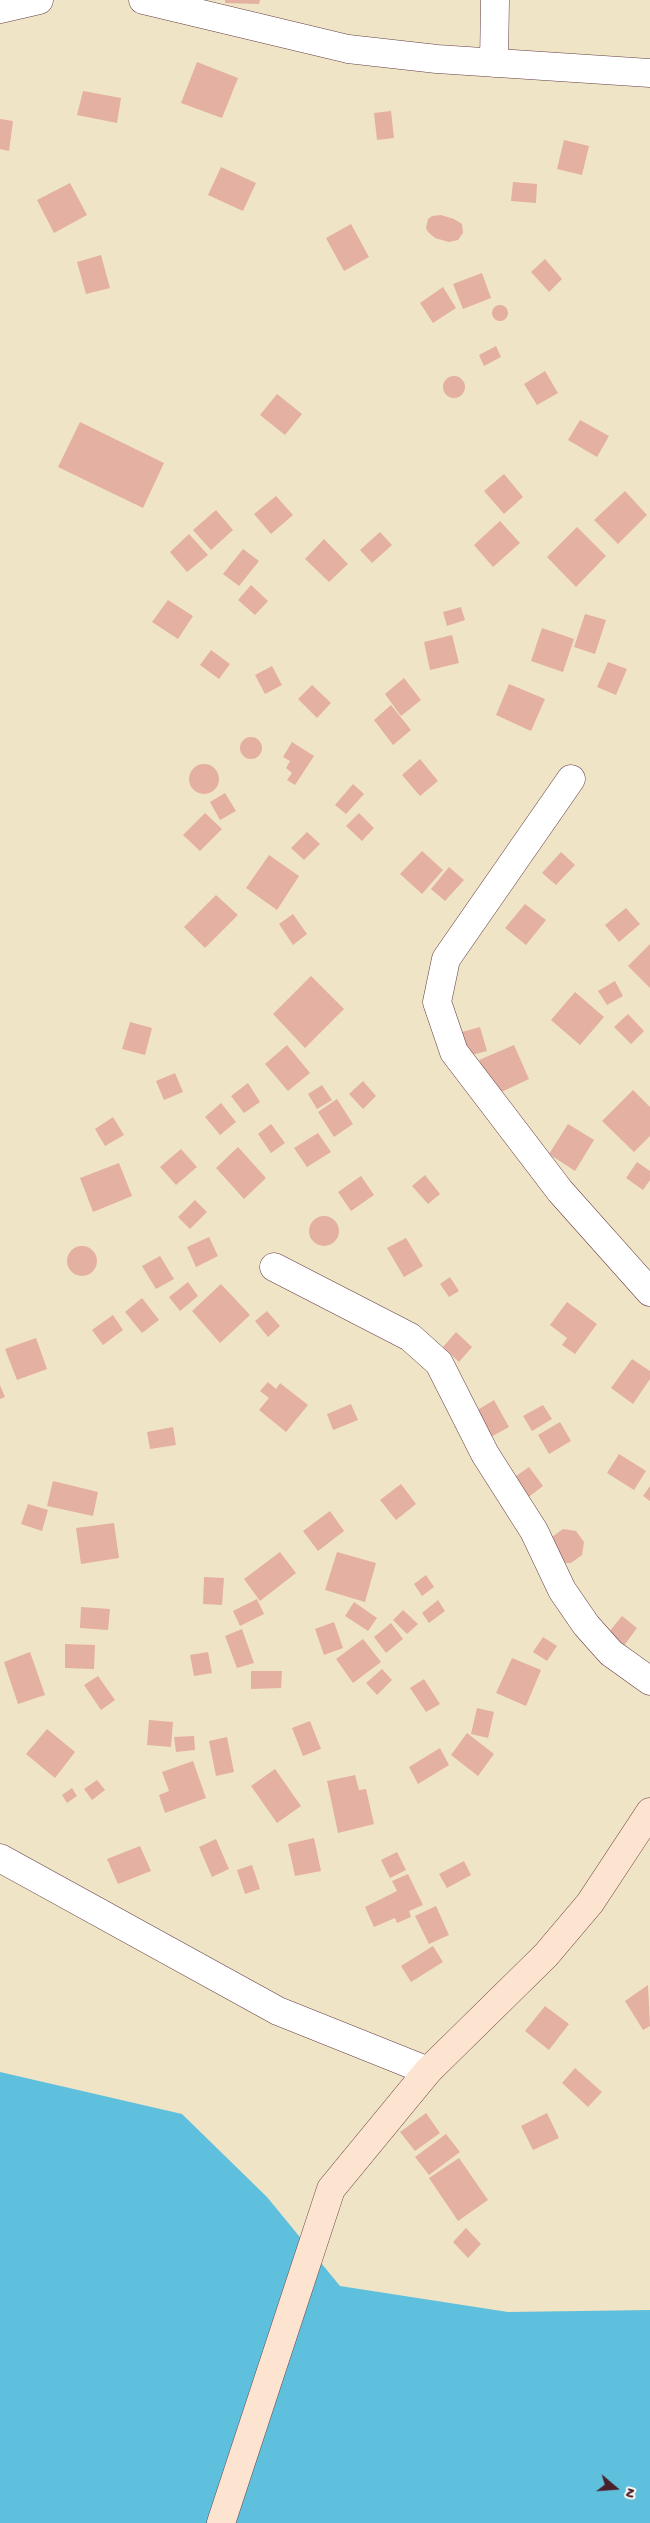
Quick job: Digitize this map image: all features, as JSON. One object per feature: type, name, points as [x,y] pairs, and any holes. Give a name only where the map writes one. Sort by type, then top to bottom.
[{"type":"street","points":[[0,9],[39,0]]},
{"type":"street","points":[[143,0],[348,49],[437,59],[650,73]]},
{"type":"street","points":[[494,63],[495,0]]},
{"type":"street","points":[[571,779],[446,959],[437,1002],[454,1052],[560,1191],[650,1292]]},
{"type":"street","points":[[274,1267],[410,1337],[439,1363],[485,1454],[534,1531],[562,1590],[586,1625],[612,1653],[650,1681]]},
{"type":"street","points":[[220,2523],[331,2190],[428,2071],[546,1955],[590,1903],[650,1812]]},
{"type":"street","points":[[0,1858],[278,2011],[428,2071]]},
{"type":"water","points":[[0,2072],[182,2114],[267,2197],[340,2286],[508,2312],[650,2310],[650,2523],[0,2523]]},
{"type":"building","points":[[225,0],[260,0],[259,4],[225,3]]},
{"type":"building","points":[[197,62],[238,78],[222,118],[181,103]]},
{"type":"building","points":[[83,91],[121,98],[117,123],[77,115]]},
{"type":"building","points":[[391,111],[394,138],[377,140],[374,113]]},
{"type":"building","points":[[0,119],[13,121],[9,151],[0,149]]},
{"type":"building","points":[[564,140],[589,146],[582,175],[557,169]]},
{"type":"building","points":[[221,167],[256,183],[243,211],[208,195]]},
{"type":"building","points":[[513,182],[537,184],[536,203],[511,201]]},
{"type":"building","points":[[70,183],[87,215],[54,233],[37,200]]},
{"type":"building","points":[[441,215],[462,224],[463,233],[458,240],[449,242],[435,238],[428,232],[426,228],[428,219],[432,216]]},
{"type":"building","points":[[351,224],[369,257],[344,271],[326,238]]},
{"type":"building","points":[[101,255],[110,288],[86,294],[77,262]]},
{"type":"building","points":[[545,259],[562,279],[549,292],[531,272]]},
{"type":"building","points":[[482,273],[491,298],[463,309],[453,284]]},
{"type":"building","points":[[443,287],[456,308],[433,323],[420,303]]},
{"type":"building","points":[[497,305],[503,305],[508,310],[506,319],[497,321],[492,316],[492,310]]},
{"type":"building","points":[[496,346],[501,357],[484,366],[479,355]]},
{"type":"building","points":[[545,371],[558,393],[537,405],[524,384]]},
{"type":"building","points":[[450,376],[458,376],[465,383],[465,391],[458,398],[450,398],[443,391],[443,383]]},
{"type":"building","points":[[277,394],[302,414],[285,435],[260,415]]},
{"type":"building","points":[[580,420],[609,436],[597,457],[568,440]]},
{"type":"building","points":[[80,422],[164,463],[143,508],[58,467]]},
{"type":"building","points":[[504,474],[523,497],[504,514],[484,491]]},
{"type":"building","points":[[625,491],[647,515],[618,544],[594,520]]},
{"type":"building","points":[[276,496],[293,515],[271,534],[254,514]]},
{"type":"building","points":[[216,510],[233,530],[211,550],[193,530]]},
{"type":"building","points":[[500,521],[520,543],[493,567],[474,545]]},
{"type":"building","points":[[577,527],[606,556],[576,587],[547,557]]},
{"type":"building","points":[[380,532],[392,545],[372,563],[360,550]]},
{"type":"building","points":[[189,534],[208,555],[187,572],[170,552]]},
{"type":"building","points":[[324,539],[348,564],[329,582],[305,559]]},
{"type":"building","points":[[243,549],[259,561],[239,586],[223,574]]},
{"type":"building","points":[[251,585],[268,601],[255,615],[238,600]]},
{"type":"building","points":[[168,600],[193,616],[178,639],[152,622]]},
{"type":"building","points":[[461,607],[465,620],[447,626],[443,612]]},
{"type":"building","points":[[585,614],[606,620],[595,654],[574,647]]},
{"type":"building","points":[[542,628],[574,639],[563,672],[531,661]]},
{"type":"building","points":[[452,635],[459,663],[430,670],[424,642]]},
{"type":"building","points":[[211,650],[230,664],[219,679],[200,665]]},
{"type":"building","points":[[608,662],[627,669],[616,695],[597,687]]},
{"type":"building","points":[[272,666],[282,685],[265,694],[255,675]]},
{"type":"building","points":[[404,678],[421,700],[401,716],[385,694]]},
{"type":"building","points":[[509,684],[545,699],[531,731],[496,715]]},
{"type":"building","points":[[312,685],[331,703],[317,718],[298,699]]},
{"type":"building","points":[[391,705],[411,730],[393,745],[374,720]]},
{"type":"building","points":[[251,737],[259,740],[262,748],[259,756],[251,759],[243,756],[240,748],[243,740]]},
{"type":"building","points":[[292,742],[314,756],[295,785],[287,780],[292,773],[286,768],[290,761],[283,757]]},
{"type":"building","points":[[420,759],[438,781],[420,796],[402,775]]},
{"type":"building","points":[[204,764],[215,768],[219,779],[215,790],[204,794],[193,790],[189,779],[193,768]]},
{"type":"building","points":[[353,784],[364,794],[346,814],[335,805]]},
{"type":"building","points":[[225,793],[236,811],[220,820],[210,802]]},
{"type":"building","points":[[205,813],[222,829],[200,851],[183,835]]},
{"type":"building","points":[[359,813],[374,828],[362,841],[346,826]]},
{"type":"building","points":[[307,832],[320,844],[304,860],[291,848]]},
{"type":"building","points":[[422,851],[443,870],[422,894],[400,874]]},
{"type":"building","points":[[561,852],[575,865],[556,885],[542,873]]},
{"type":"building","points":[[269,855],[299,876],[277,910],[246,888]]},
{"type":"building","points":[[449,867],[464,880],[445,901],[431,889]]},
{"type":"building","points":[[216,895],[238,915],[205,948],[184,927]]},
{"type":"building","points":[[525,904],[546,920],[526,945],[505,928]]},
{"type":"building","points":[[626,908],[640,924],[619,942],[605,925]]},
{"type":"building","points":[[293,914],[307,934],[293,945],[279,924]]},
{"type":"building","points":[[650,944],[650,988],[628,966]]},
{"type":"building","points":[[311,976],[344,1009],[305,1048],[273,1014]]},
{"type":"building","points":[[615,981],[623,996],[607,1005],[598,991]]},
{"type":"building","points":[[575,992],[604,1017],[580,1045],[551,1020]]},
{"type":"building","points":[[628,1014],[644,1031],[631,1044],[614,1027]]},
{"type":"building","points":[[130,1022],[152,1028],[145,1055],[122,1049]]},
{"type":"building","points":[[480,1027],[487,1051],[468,1056],[462,1032]]},
{"type":"building","points":[[287,1045],[310,1073],[288,1091],[265,1064]]},
{"type":"building","points":[[514,1045],[529,1079],[495,1095],[479,1060]]},
{"type":"building","points":[[175,1073],[183,1092],[164,1100],[156,1081]]},
{"type":"building","points":[[363,1081],[376,1096],[363,1109],[349,1094]]},
{"type":"building","points":[[248,1083],[260,1102],[244,1113],[231,1096]]},
{"type":"building","points":[[322,1085],[332,1100],[317,1109],[308,1094]]},
{"type":"building","points":[[633,1090],[650,1107],[650,1136],[634,1152],[602,1121]]},
{"type":"building","points":[[337,1099],[353,1124],[334,1137],[318,1112]]},
{"type":"building","points":[[221,1103],[236,1122],[220,1135],[205,1117]]},
{"type":"building","points":[[113,1117],[124,1135],[105,1146],[95,1129]]},
{"type":"building","points":[[271,1124],[285,1143],[271,1153],[258,1134]]},
{"type":"building","points":[[568,1124],[594,1140],[575,1171],[549,1154]]},
{"type":"building","points":[[318,1133],[331,1152],[307,1167],[294,1148]]},
{"type":"building","points":[[238,1147],[266,1178],[244,1199],[216,1168]]},
{"type":"building","points":[[181,1149],[197,1167],[176,1185],[160,1167]]},
{"type":"building","points":[[637,1162],[650,1171],[650,1180],[643,1190],[626,1178]]},
{"type":"building","points":[[119,1163],[132,1196],[93,1212],[80,1178]]},
{"type":"building","points":[[425,1175],[440,1194],[428,1204],[412,1186]]},
{"type":"building","points":[[361,1176],[374,1195],[351,1211],[338,1192]]},
{"type":"building","points":[[195,1200],[207,1212],[190,1229],[178,1217]]},
{"type":"building","points":[[324,1216],[335,1220],[339,1231],[335,1242],[324,1246],[313,1242],[309,1231],[313,1220]]},
{"type":"building","points":[[209,1237],[218,1256],[196,1267],[187,1247]]},
{"type":"building","points":[[406,1238],[423,1266],[404,1277],[387,1248]]},
{"type":"building","points":[[82,1246],[93,1250],[97,1261],[93,1272],[82,1276],[71,1272],[67,1261],[71,1250]]},
{"type":"building","points":[[160,1256],[174,1279],[156,1289],[142,1266]]},
{"type":"building","points":[[450,1277],[459,1291],[449,1297],[440,1284]]},
{"type":"building","points":[[188,1282],[198,1296],[180,1311],[169,1297]]},
{"type":"building","points":[[221,1284],[250,1315],[220,1343],[192,1311]]},
{"type":"building","points":[[142,1298],[159,1320],[142,1333],[125,1312]]},
{"type":"building","points":[[567,1302],[597,1324],[575,1354],[562,1345],[567,1338],[550,1325]]},
{"type":"building","points":[[267,1311],[280,1326],[268,1337],[255,1321]]},
{"type":"building","points":[[113,1315],[123,1330],[103,1345],[92,1330]]},
{"type":"building","points":[[456,1332],[472,1347],[459,1362],[443,1347]]},
{"type":"building","points":[[36,1338],[47,1369],[17,1380],[5,1349]]},
{"type":"building","points":[[632,1359],[650,1371],[650,1379],[633,1404],[611,1388]]},
{"type":"building","points":[[268,1382],[276,1389],[280,1383],[308,1405],[286,1432],[259,1410],[269,1398],[260,1391]]},
{"type":"building","points":[[0,1385],[5,1397],[0,1399]]},
{"type":"building","points":[[494,1400],[509,1427],[489,1438],[474,1412]]},
{"type":"building","points":[[351,1404],[358,1420],[333,1430],[327,1414]]},
{"type":"building","points":[[543,1405],[552,1419],[532,1431],[523,1416]]},
{"type":"building","points":[[560,1422],[571,1441],[549,1454],[538,1435]]},
{"type":"building","points":[[173,1427],[176,1445],[150,1449],[147,1432]]},
{"type":"building","points":[[619,1454],[646,1471],[634,1490],[607,1473]]},
{"type":"building","points":[[529,1467],[543,1486],[526,1499],[512,1479]]},
{"type":"building","points":[[53,1481],[98,1492],[93,1516],[47,1506]]},
{"type":"building","points":[[401,1484],[416,1504],[396,1520],[380,1500]]},
{"type":"building","points":[[650,1486],[650,1501],[643,1496]]},
{"type":"building","points":[[28,1504],[48,1510],[42,1531],[21,1524]]},
{"type":"building","points":[[330,1511],[344,1531],[318,1551],[303,1531]]},
{"type":"building","points":[[114,1523],[119,1558],[81,1564],[76,1528]]},
{"type":"building","points":[[563,1529],[576,1531],[584,1542],[582,1555],[571,1563],[564,1563],[550,1543],[552,1537]]},
{"type":"building","points":[[280,1552],[296,1573],[260,1601],[244,1579]]},
{"type":"building","points":[[337,1552],[376,1563],[365,1602],[325,1590]]},
{"type":"building","points":[[426,1575],[434,1587],[422,1596],[414,1584]]},
{"type":"building","points":[[204,1577],[224,1578],[222,1605],[203,1604]]},
{"type":"building","points":[[257,1599],[264,1614],[240,1626],[233,1611]]},
{"type":"building","points":[[438,1600],[445,1611],[429,1623],[422,1613]]},
{"type":"building","points":[[354,1602],[377,1618],[368,1631],[345,1616]]},
{"type":"building","points":[[81,1607],[110,1609],[108,1630],[80,1628]]},
{"type":"building","points":[[403,1610],[418,1624],[407,1634],[393,1620]]},
{"type":"building","points":[[622,1616],[637,1628],[620,1651],[604,1638]]},
{"type":"building","points":[[334,1622],[343,1648],[324,1655],[315,1629]]},
{"type":"building","points":[[391,1623],[403,1639],[386,1653],[374,1637]]},
{"type":"building","points":[[242,1629],[254,1663],[237,1668],[225,1636]]},
{"type":"building","points":[[543,1637],[557,1646],[547,1661],[533,1652]]},
{"type":"building","points":[[363,1639],[381,1662],[353,1683],[336,1659]]},
{"type":"building","points":[[65,1644],[95,1645],[94,1669],[65,1668]]},
{"type":"building","points":[[30,1652],[45,1695],[18,1704],[4,1662]]},
{"type":"building","points":[[208,1652],[212,1673],[194,1676],[190,1655]]},
{"type":"building","points":[[512,1658],[541,1670],[526,1706],[496,1693]]},
{"type":"building","points":[[382,1669],[392,1680],[377,1695],[366,1683]]},
{"type":"building","points":[[251,1671],[282,1671],[281,1688],[251,1689]]},
{"type":"building","points":[[98,1676],[115,1700],[101,1710],[84,1685]]},
{"type":"building","points":[[424,1679],[440,1704],[426,1712],[410,1688]]},
{"type":"building","points":[[477,1708],[494,1712],[488,1738],[471,1734]]},
{"type":"building","points":[[149,1720],[173,1722],[171,1747],[147,1745]]},
{"type":"building","points":[[310,1721],[321,1749],[303,1756],[292,1728]]},
{"type":"building","points":[[47,1729],[75,1752],[55,1778],[26,1754]]},
{"type":"building","points":[[467,1733],[494,1754],[478,1776],[451,1755]]},
{"type":"building","points":[[194,1736],[195,1750],[176,1752],[174,1737]]},
{"type":"building","points":[[227,1737],[234,1772],[216,1776],[209,1741]]},
{"type":"building","points":[[440,1748],[449,1765],[418,1784],[409,1767]]},
{"type":"building","points":[[193,1761],[206,1798],[165,1813],[159,1795],[169,1791],[162,1772]]},
{"type":"building","points":[[275,1769],[301,1806],[277,1823],[251,1786]]},
{"type":"building","points":[[355,1775],[359,1790],[366,1789],[374,1824],[338,1833],[327,1781]]},
{"type":"building","points":[[97,1780],[105,1790],[92,1800],[84,1789]]},
{"type":"building","points":[[72,1788],[77,1796],[67,1803],[62,1795]]},
{"type":"building","points":[[314,1838],[321,1871],[295,1876],[288,1844]]},
{"type":"building","points":[[216,1839],[229,1869],[212,1877],[199,1847]]},
{"type":"building","points":[[140,1846],[151,1871],[118,1884],[107,1859]]},
{"type":"building","points":[[397,1852],[406,1870],[390,1878],[381,1860]]},
{"type":"building","points":[[464,1861],[471,1875],[447,1888],[439,1874]]},
{"type":"building","points":[[252,1865],[260,1889],[245,1894],[237,1870]]},
{"type":"building","points":[[408,1874],[423,1905],[409,1911],[411,1917],[397,1923],[395,1918],[374,1927],[365,1907],[397,1891],[392,1881]]},
{"type":"building","points":[[436,1906],[449,1935],[429,1944],[415,1916]]},
{"type":"building","points":[[433,1946],[443,1962],[411,1982],[401,1966]]},
{"type":"building","points":[[648,1985],[650,2026],[643,2030],[625,2001]]},
{"type":"building","points":[[545,2006],[569,2024],[549,2050],[525,2031]]},
{"type":"building","points":[[575,2068],[602,2092],[588,2107],[562,2083]]},
{"type":"building","points":[[426,2113],[440,2133],[415,2151],[400,2132]]},
{"type":"building","points":[[547,2113],[559,2138],[533,2150],[521,2126]]},
{"type":"building","points":[[446,2134],[460,2152],[429,2175],[415,2157]]},
{"type":"building","points":[[459,2158],[488,2200],[458,2221],[429,2178]]},
{"type":"building","points":[[466,2228],[481,2244],[468,2258],[453,2242]]}]
